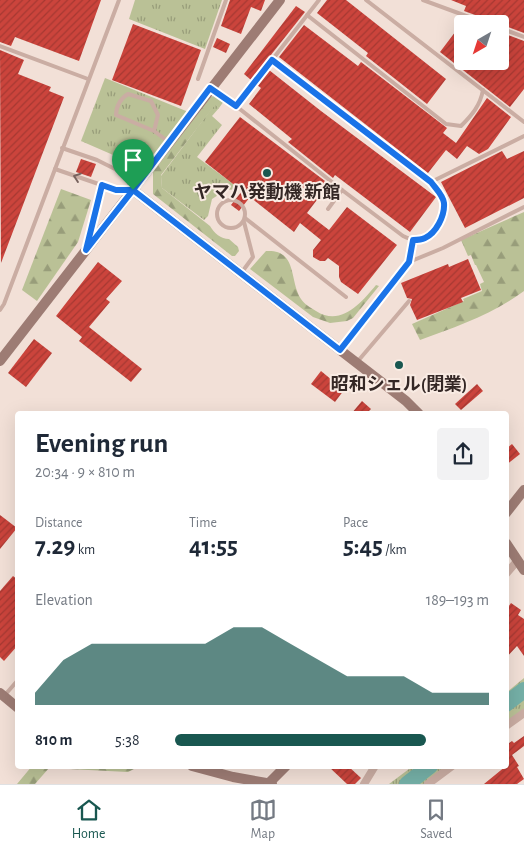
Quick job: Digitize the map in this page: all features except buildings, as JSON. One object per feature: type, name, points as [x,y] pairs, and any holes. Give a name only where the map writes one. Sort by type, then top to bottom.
[{"type":"street","points":[[0,361],[280,0]]},
{"type":"street","points":[[133,190],[406,401],[416,411]]},
{"type":"street","points":[[509,509],[524,490]]},
{"type":"street","points":[[509,547],[524,570]]},
{"type":"street","points":[[509,570],[518,560]]},
{"type":"street","points":[[2,694],[15,705]]},
{"type":"street","points":[[509,724],[524,713]]},
{"type":"street","points":[[203,769],[270,784],[283,769]]},
{"type":"street","points":[[364,784],[373,769]]},
{"type":"street","points":[[428,784],[448,769]]},
{"type":"lane","points":[[0,310],[4,304],[119,0]]},
{"type":"lane","points":[[198,79],[226,0]]},
{"type":"lane","points":[[236,106],[319,0]]},
{"type":"lane","points":[[366,0],[524,122]]},
{"type":"lane","points":[[423,0],[464,15]]},
{"type":"lane","points":[[307,15],[446,124],[461,126],[472,115],[480,102],[483,90]]},
{"type":"lane","points":[[509,31],[524,37]]},
{"type":"lane","points":[[0,46],[88,79]]},
{"type":"lane","points":[[210,88],[236,106],[403,236],[413,240],[424,239],[431,234],[442,216],[444,203],[441,195],[431,182],[272,60]]},
{"type":"lane","points":[[154,131],[158,115],[151,101],[136,95],[128,94],[122,97],[116,110],[116,115],[154,131],[169,142]]},
{"type":"lane","points":[[431,182],[524,136]]},
{"type":"lane","points":[[55,169],[116,190],[133,190],[124,173],[97,160],[62,148]]},
{"type":"lane","points":[[86,250],[102,185]]},
{"type":"lane","points":[[328,209],[342,190]]},
{"type":"lane","points":[[241,274],[253,257],[244,220],[246,215],[244,207],[239,202],[232,200],[225,201],[219,206],[217,213],[218,221],[224,226],[238,227],[244,220]]},
{"type":"lane","points":[[409,262],[443,248],[524,207]]},
{"type":"lane","points":[[244,220],[346,297]]},
{"type":"lane","points":[[340,350],[409,262],[413,240]]},
{"type":"lane","points":[[356,363],[409,301]]},
{"type":"lane","points":[[2,694],[15,683]]},
{"type":"green space","points":[[135,0],[222,0],[205,49],[129,19]]},
{"type":"green space","points":[[105,78],[191,113],[143,168],[81,141]]},
{"type":"green space","points":[[214,96],[224,101],[219,108],[215,105],[161,175],[162,188],[210,226],[218,235],[229,239],[238,247],[239,251],[235,256],[232,256],[153,194],[153,172],[210,97]]},
{"type":"green space","points":[[215,104],[219,108],[212,116],[222,125],[197,157],[240,189],[226,190],[212,199],[208,216],[204,220],[162,188],[161,176]]},
{"type":"green space","points":[[61,189],[91,200],[78,242],[37,301],[22,290]]},
{"type":"green space","points":[[524,212],[524,291],[500,307],[461,325],[420,340],[412,324],[482,291],[480,284],[484,282],[471,255],[468,256],[461,240]]},
{"type":"green space","points":[[266,251],[283,255],[291,268],[297,292],[301,299],[316,311],[325,315],[342,315],[350,311],[376,285],[379,286],[353,318],[347,321],[330,323],[313,317],[250,269]]},
{"type":"green space","points":[[524,678],[524,710],[509,722],[509,690]]},
{"type":"green space","points":[[30,769],[48,769],[35,784],[17,784]]},
{"type":"green space","points":[[69,769],[134,769],[128,772]]},
{"type":"green space","points":[[409,769],[448,769],[428,784],[389,784]]},
{"type":"waterway","points":[[509,702],[524,690]]},
{"type":"waterway","points":[[407,784],[426,769]]},
{"type":"place","name":"ヤマハ発動機 新館","points":[[267,173]]},
{"type":"place","name":"昭和シェル(閉業)","points":[[399,365]]},
{"type":"route","points":[[133,190],[86,250],[102,185],[116,190],[133,190],[340,350],[409,262],[413,240],[424,239],[438,225],[444,203],[441,195],[431,182],[272,60],[236,106],[210,88],[133,190]]}]
